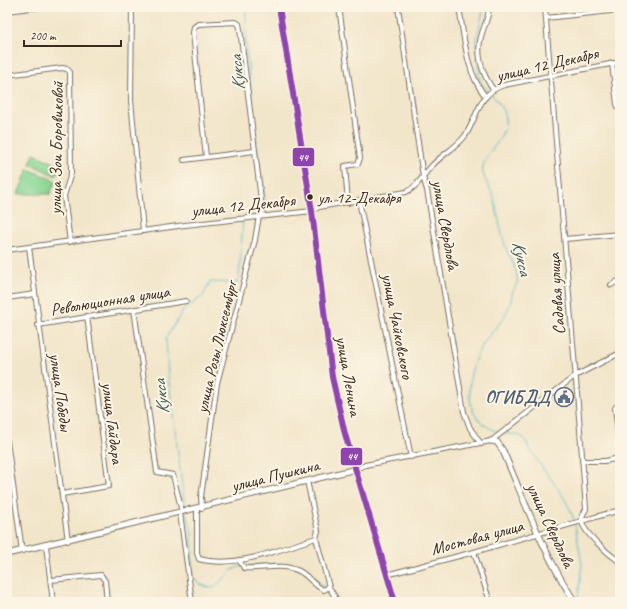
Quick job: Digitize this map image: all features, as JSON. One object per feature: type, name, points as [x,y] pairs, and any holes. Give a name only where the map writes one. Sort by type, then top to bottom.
[{"type":"street","points":[[7,11],[38,7]]},
{"type":"street","points":[[132,7],[131,100],[143,231]]},
{"type":"street","name":"улица Ленина","points":[[279,7],[312,211],[332,377],[337,403],[395,602]]},
{"type":"street","points":[[339,7],[360,158],[358,164],[345,166],[348,203]]},
{"type":"street","name":"улица Свердлова","points":[[398,7],[423,177],[427,190],[464,412],[470,428],[481,444]]},
{"type":"street","points":[[459,7],[466,47],[477,86],[489,93]]},
{"type":"street","points":[[489,7],[489,14],[480,40],[479,50],[484,78],[489,93]]},
{"type":"street","name":"Садовая улица","points":[[545,7],[549,76],[565,239],[586,509],[581,520]]},
{"type":"street","points":[[546,18],[620,10]]},
{"type":"street","name":"улица Розы Люксембург","points":[[206,157],[193,33],[194,27],[198,24],[232,21],[239,24],[261,216],[217,383],[201,497],[197,553],[199,559],[239,560]]},
{"type":"street","name":"улица 12 Декабря","points":[[7,250],[238,218],[312,211],[319,207],[406,192],[414,188],[429,168],[460,142],[489,93],[549,76],[620,62]]},
{"type":"street","points":[[612,63],[617,104],[620,111]]},
{"type":"street","name":"улица Зои Боровиковой","points":[[7,75],[62,68],[67,69],[70,72],[71,173],[64,196],[70,242]]},
{"type":"street","points":[[184,160],[254,151]]},
{"type":"street","name":"улица Чайковского","points":[[359,201],[411,457]]},
{"type":"street","points":[[565,239],[620,234]]},
{"type":"street","name":"улица Победы","points":[[29,247],[38,325],[68,541]]},
{"type":"street","points":[[611,285],[620,280]]},
{"type":"street","points":[[7,298],[35,294]]},
{"type":"street","name":"Революционная улица","points":[[38,325],[86,316],[186,301]]},
{"type":"street","points":[[134,309],[157,472],[173,475],[184,512],[192,602]]},
{"type":"street","name":"улица Гайдара","points":[[62,494],[109,486],[86,316]]},
{"type":"street","name":"улица Пушкина","points":[[7,554],[68,541],[356,469],[365,465],[491,441],[575,376],[620,353]]},
{"type":"street","points":[[620,403],[615,408],[614,414],[620,446]]},
{"type":"street","points":[[7,441],[22,551]]},
{"type":"street","name":"улица Свердлова","points":[[491,441],[497,442],[503,451],[538,534],[559,576],[575,602]]},
{"type":"street","points":[[582,461],[605,461],[620,458]]},
{"type":"street","points":[[307,481],[318,531],[316,538],[326,588],[338,602]]},
{"type":"street","name":"Мостовая улица","points":[[386,575],[474,552],[620,510]]},
{"type":"street","points":[[581,520],[584,526],[607,553],[620,562]]},
{"type":"street","points":[[316,538],[239,560],[244,568],[283,566],[293,569],[307,576],[317,587],[326,588]]},
{"type":"street","points":[[46,546],[53,602]]},
{"type":"street","points":[[474,552],[490,602]]},
{"type":"street","points":[[51,580],[101,576],[105,582],[107,602]]},
{"type":"green space","points":[[34,154],[61,166],[56,176],[30,164]]},
{"type":"green space","points":[[28,169],[56,181],[50,194],[18,194]]},
{"type":"waterway","name":"Кукса","points":[[246,7],[246,48],[256,140],[266,205],[264,208]]},
{"type":"waterway","name":"Кукса","points":[[484,7],[476,42],[480,82],[489,92]]},
{"type":"waterway","name":"Кукса","points":[[491,94],[501,107],[505,119],[504,129],[500,138],[488,155],[484,164],[483,173],[494,198],[503,239],[517,273],[517,283],[512,293],[510,305],[506,313],[479,350],[471,373],[470,398],[475,415],[479,420],[483,424],[499,432]]},
{"type":"waterway","name":"Кукса","points":[[245,216],[246,214],[260,210]]},
{"type":"waterway","name":"Кукса","points":[[185,508],[168,375],[166,338],[183,311],[203,296],[210,282],[236,283],[239,279],[243,221]]},
{"type":"waterway","name":"Кукса","points":[[504,434],[515,434],[524,438],[536,459],[558,488],[570,509],[574,520]]},
{"type":"waterway","name":"Кукса","points":[[186,513],[192,532],[192,576],[199,583],[204,586],[214,588],[232,570],[241,566]]},
{"type":"waterway","name":"Кукса","points":[[575,525],[582,564],[578,598],[581,602]]},
{"type":"waterway","name":"Кукса","points":[[245,566],[279,564],[298,567],[316,578],[324,588]]},
{"type":"waterway","name":"Кукса","points":[[326,591],[334,602]]},
{"type":"transit line","name":"44","points":[[279,7],[312,211],[332,377],[345,434],[395,602]]},
{"type":"place","name":"ул. 12-Декабря","points":[[310,197]]},
{"type":"place","name":"ОГИБДД","points":[[564,397]]}]
